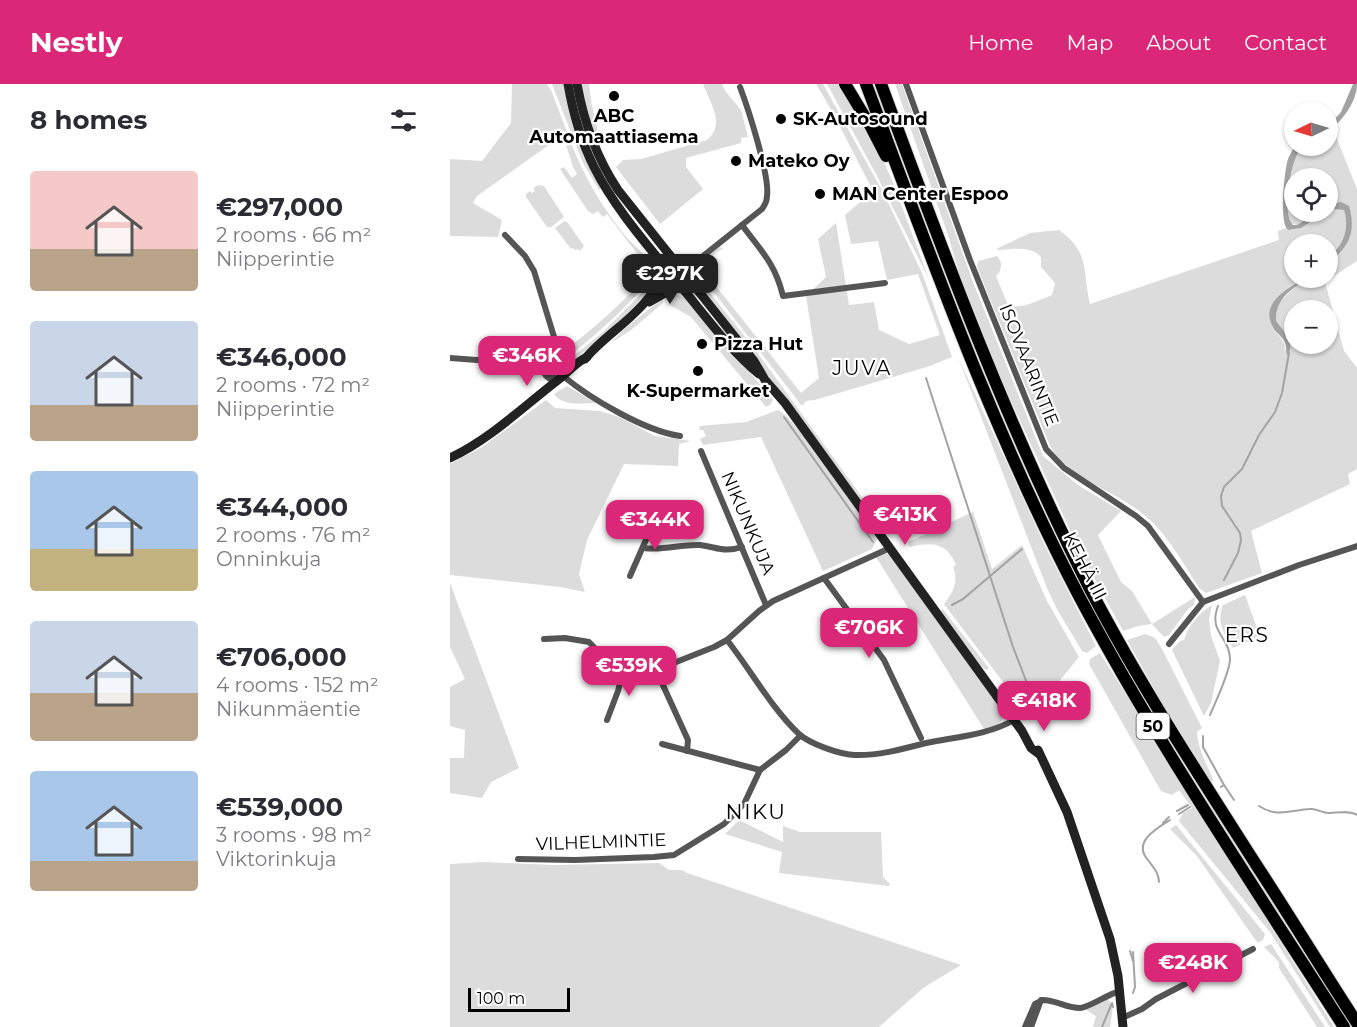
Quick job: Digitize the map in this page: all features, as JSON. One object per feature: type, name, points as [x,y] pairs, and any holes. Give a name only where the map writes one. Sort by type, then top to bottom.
[{"type":"highway","points":[[845,84],[871,127],[892,169],[904,185]]},
{"type":"highway","name":"KEHÄ III","points":[[866,84],[1003,436],[1078,595],[1133,693],[1344,1027]]},
{"type":"highway","name":"KEHÄ III","points":[[881,84],[972,326],[1012,423],[1090,588],[1115,636],[1187,757],[1357,1023]]},
{"type":"highway","points":[[890,84],[902,122],[909,157]]},
{"type":"highway","points":[[1342,999],[1357,1017]]},
{"type":"main road","points":[[568,84],[575,119],[594,167],[613,200],[714,327],[785,403],[1022,731],[1032,738],[1056,784],[1070,820],[1110,939],[1120,991],[1123,1022]]},
{"type":"main road","points":[[577,84],[584,120],[601,163],[618,190],[754,361],[765,380]]},
{"type":"main road","points":[[450,458],[487,436],[580,366],[644,304],[658,287],[682,272]]},
{"type":"street","name":"ISOVAARINTIE","points":[[906,84],[970,260],[1046,449],[1064,468],[1148,526],[1203,602]]},
{"type":"street","points":[[682,272],[762,209],[767,198],[768,190],[740,87]]},
{"type":"street","points":[[742,225],[772,264],[783,296],[885,283]]},
{"type":"street","points":[[504,235],[525,256],[534,271],[555,340],[553,349],[546,356],[542,365]]},
{"type":"street","points":[[450,358],[542,365],[560,379],[643,425],[658,432],[680,436]]},
{"type":"street","name":"NIKUNKUJA","points":[[701,452],[766,605]]},
{"type":"street","points":[[630,576],[656,517]]},
{"type":"street","points":[[644,548],[700,545],[725,551],[742,548]]},
{"type":"street","points":[[1169,644],[1203,602],[1299,565],[1357,546]]},
{"type":"street","points":[[544,639],[565,638],[589,642],[605,661],[656,670],[727,640],[766,605],[890,548]]},
{"type":"street","points":[[824,578],[884,660],[922,741]]},
{"type":"street","points":[[727,640],[757,682],[800,735],[833,751],[866,755],[922,741],[995,728],[1014,720]]},
{"type":"street","points":[[607,720],[624,666]]},
{"type":"street","points":[[656,670],[688,740],[687,751]]},
{"type":"street","name":"VILHELMINTIE","points":[[518,859],[575,860],[674,855],[724,824],[744,804],[760,770],[786,750],[800,735]]},
{"type":"street","points":[[662,744],[760,770]]},
{"type":"street","points":[[1123,1022],[1156,999],[1253,949]]},
{"type":"street","points":[[1025,1027],[1035,1004],[1041,1000],[1048,999],[1070,1007],[1083,1008],[1108,994],[1120,991]]},
{"type":"street","points":[[1031,1027],[1041,1000]]},
{"type":"shaded area","points":[[512,84],[547,84],[567,132],[477,196],[473,203],[502,220],[498,237],[450,236],[450,159],[482,161],[511,123]]},
{"type":"shaded area","points":[[552,84],[565,84],[577,138],[601,188],[599,190],[583,163]]},
{"type":"shaded area","points":[[581,84],[589,84],[601,146],[590,125]]},
{"type":"shaded area","points":[[703,84],[722,84],[741,110],[748,137],[741,138],[741,143],[686,158],[686,167],[703,189],[660,224],[616,167],[623,160],[641,159],[707,140],[713,134],[716,120]]},
{"type":"shaded area","points":[[816,84],[823,84],[883,192],[922,273],[952,357],[930,366],[806,401],[802,406],[696,269],[719,247],[723,248],[703,263],[703,270],[801,393],[819,378],[806,296],[826,277],[818,239],[836,223],[849,305],[874,302],[879,330],[909,344],[940,335],[918,274],[887,280],[878,241],[851,244],[845,215],[873,191]]},
{"type":"shaded area","points":[[827,84],[840,84],[878,149],[929,279],[876,174]]},
{"type":"shaded area","points":[[872,84],[876,84],[991,385],[1070,562],[1354,1027],[1350,1027],[1167,740],[1099,622],[1068,562],[1013,445],[963,326]]},
{"type":"shaded area","points":[[895,84],[902,84],[973,282],[1043,456],[1078,485],[1121,511],[1098,535],[1121,582],[1132,591],[1152,624],[1123,631],[1079,550],[997,370],[960,276]]},
{"type":"shaded area","points":[[1353,84],[1357,84],[1351,105],[1338,122],[1338,115]]},
{"type":"shaded area","points":[[564,138],[569,138],[586,177],[602,204],[625,236],[646,258],[653,272],[625,307],[577,350],[555,365],[552,364],[552,359],[562,345],[566,349],[588,332],[648,275],[642,266],[645,264],[607,214],[603,217],[598,211],[593,214],[588,211],[560,169],[564,167],[572,178],[577,174]]},
{"type":"shaded area","points":[[1338,142],[1357,189],[1357,261],[1338,273],[1338,255],[1350,236],[1351,213],[1338,206],[1338,168],[1293,167],[1296,156],[1338,156]]},
{"type":"shaded area","points":[[1289,156],[1296,156],[1292,168],[1286,168]]},
{"type":"shaded area","points":[[538,185],[544,186],[564,217],[551,227],[547,227],[526,197],[530,191],[532,193],[535,191],[533,189]]},
{"type":"shaded area","points":[[1338,203],[1349,206],[1352,224],[1346,246],[1338,255],[1338,248],[1346,231],[1346,217],[1344,210],[1338,210]]},
{"type":"shaded area","points":[[1338,210],[1344,210],[1346,231],[1338,248],[1338,234],[1284,234],[1284,288],[1289,288],[1273,305],[1272,321],[1284,342],[1284,354],[1338,354],[1338,329],[1344,351],[1357,368],[1357,469],[1348,474],[1350,484],[1251,531],[1262,573],[1206,593],[1199,588],[1174,549],[1152,522],[1132,506],[1080,476],[1058,457],[1050,446],[977,267],[978,261],[997,256],[999,258],[1001,266],[996,276],[1008,305],[1019,306],[1036,302],[1052,295],[1055,283],[1041,267],[1041,257],[1027,250],[996,249],[1030,233],[1059,230],[1069,238],[1081,255],[1090,304],[1279,240],[1278,231],[1285,228],[1288,230],[1301,228],[1311,222],[1338,222]]},
{"type":"shaded area","points":[[565,221],[584,246],[580,251],[571,249],[555,228]]},
{"type":"shaded area","points":[[1285,222],[1297,225],[1302,222],[1310,222],[1301,228],[1288,230]]},
{"type":"shaded area","points":[[694,273],[754,348],[888,533],[885,535],[789,403],[696,285]]},
{"type":"shaded area","points":[[651,284],[655,287],[606,334],[573,361],[571,358],[603,332]]},
{"type":"shaded area","points":[[1294,288],[1327,288],[1330,300],[1284,300],[1284,332],[1275,321],[1280,302]]},
{"type":"shaded area","points":[[1294,288],[1287,294],[1277,311],[1276,321],[1284,332],[1284,341],[1273,327],[1270,310],[1284,291]]},
{"type":"shaded area","points":[[674,294],[685,298],[772,398],[770,405],[766,407],[691,317],[668,304],[672,302],[669,296]]},
{"type":"shaded area","points":[[663,298],[663,303],[631,330],[611,343],[623,330]]},
{"type":"shaded area","points":[[958,357],[1046,548],[1096,646],[1087,653],[1082,651],[1047,588]]},
{"type":"shaded area","points":[[567,386],[596,403],[579,404],[562,401],[554,394]]},
{"type":"shaded area","points":[[546,400],[555,408],[600,411],[619,417],[655,436],[691,441],[679,444],[678,466],[624,464],[587,540],[579,574],[585,592],[560,587],[450,575],[450,464],[482,447]]},
{"type":"shaded area","points":[[778,410],[813,447],[844,490],[877,539],[872,549],[823,571],[761,437],[703,445],[700,439],[706,436],[703,430],[699,430],[700,426],[746,422]]},
{"type":"shaded area","points":[[973,512],[992,569],[1022,545],[1047,601],[1079,657],[1046,697],[1022,707],[944,604],[955,582],[953,567],[956,565],[952,557],[943,548],[932,544],[909,547],[908,542]]},
{"type":"shaded area","points":[[884,553],[889,554],[893,559],[1004,714],[1000,723],[984,729],[876,557]]},
{"type":"shaded area","points":[[450,583],[519,768],[491,782],[482,798],[450,793],[450,758],[464,758],[465,730],[450,726],[450,687],[465,679],[450,647]]},
{"type":"shaded area","points":[[1245,595],[1260,636],[1233,648],[1222,628],[1221,611],[1223,605]]},
{"type":"shaded area","points":[[1195,597],[1194,605],[1188,609],[1169,635],[1164,637],[1152,624]]},
{"type":"shaded area","points":[[1212,605],[1209,619],[1211,636],[1220,661],[1211,703],[1204,716],[1172,650],[1184,640],[1199,615]]},
{"type":"shaded area","points":[[942,608],[988,669],[986,670],[977,663],[941,613]]},
{"type":"shaded area","points":[[1145,634],[1155,638],[1161,647],[1202,728],[1197,732],[1199,744],[1213,779],[1212,783],[1167,712],[1127,640]]},
{"type":"shaded area","points":[[1100,653],[1334,1027],[1330,1027],[1270,932],[1179,821],[1183,813],[1192,808],[1179,790],[1172,795],[1161,791],[1089,664],[1090,659]]},
{"type":"shaded area","points":[[739,820],[783,842],[783,826],[800,832],[881,832],[883,877],[890,884],[889,886],[779,873],[782,852],[725,834]]},
{"type":"shaded area","points":[[1176,825],[1265,934],[1263,940],[1258,943],[1197,856],[1170,829]]},
{"type":"shaded area","points":[[483,862],[554,865],[659,863],[669,870],[682,870],[961,965],[923,988],[879,1027],[450,1027],[450,864]]},
{"type":"shaded area","points":[[1271,944],[1325,1027],[1317,1027],[1279,968],[1279,962],[1264,947]]},
{"type":"shaded area","points":[[1107,997],[1113,1007],[1110,1027],[1093,1027],[1096,1016],[1086,1010]]},
{"type":"waterway","points":[[1224,580],[1238,553],[1241,540],[1240,533],[1222,506],[1221,496],[1224,487],[1242,469],[1259,435],[1275,412],[1282,393],[1289,354]]},
{"type":"waterway","points":[[926,378],[1013,647],[1032,696]]},
{"type":"waterway","points":[[784,417],[873,542]]},
{"type":"waterway","points":[[952,605],[963,599],[1022,549]]},
{"type":"waterway","points":[[1210,715],[1230,663],[1229,651],[1217,628],[1218,606]]},
{"type":"waterway","points":[[1203,736],[1203,747],[1224,785],[1221,787]]},
{"type":"waterway","points":[[1224,785],[1234,800]]},
{"type":"waterway","points":[[1177,811],[1188,805]]},
{"type":"waterway","points":[[1259,806],[1272,812],[1312,809],[1326,813],[1347,812],[1357,815]]},
{"type":"waterway","points":[[1179,814],[1190,807]]},
{"type":"waterway","points":[[1163,823],[1169,817]]},
{"type":"waterway","points":[[1159,882],[1157,873],[1144,853],[1143,847],[1148,836],[1170,820]]},
{"type":"waterway","points":[[1130,951],[1133,961]]},
{"type":"waterway","points":[[1133,952],[1135,987],[1133,993]]},
{"type":"waterway","points":[[1102,1027],[1112,1003],[1113,1007]]},
{"type":"place","name":"ABC Automaattiasema","points":[[614,96]]},
{"type":"place","name":"SK-Autosound","points":[[781,119]]},
{"type":"place","name":"Mateko Oy","points":[[736,161]]},
{"type":"place","name":"MAN Center Espoo","points":[[820,194]]},
{"type":"place","name":"Pizza Hut","points":[[702,344]]},
{"type":"place","name":"K-Supermarket","points":[[698,371]]},
{"type":"district","name":"JUVA","points":[[862,368]]},
{"type":"district","name":"ERS","points":[[1247,635]]},
{"type":"district","name":"NIKU","points":[[756,811]]}]
